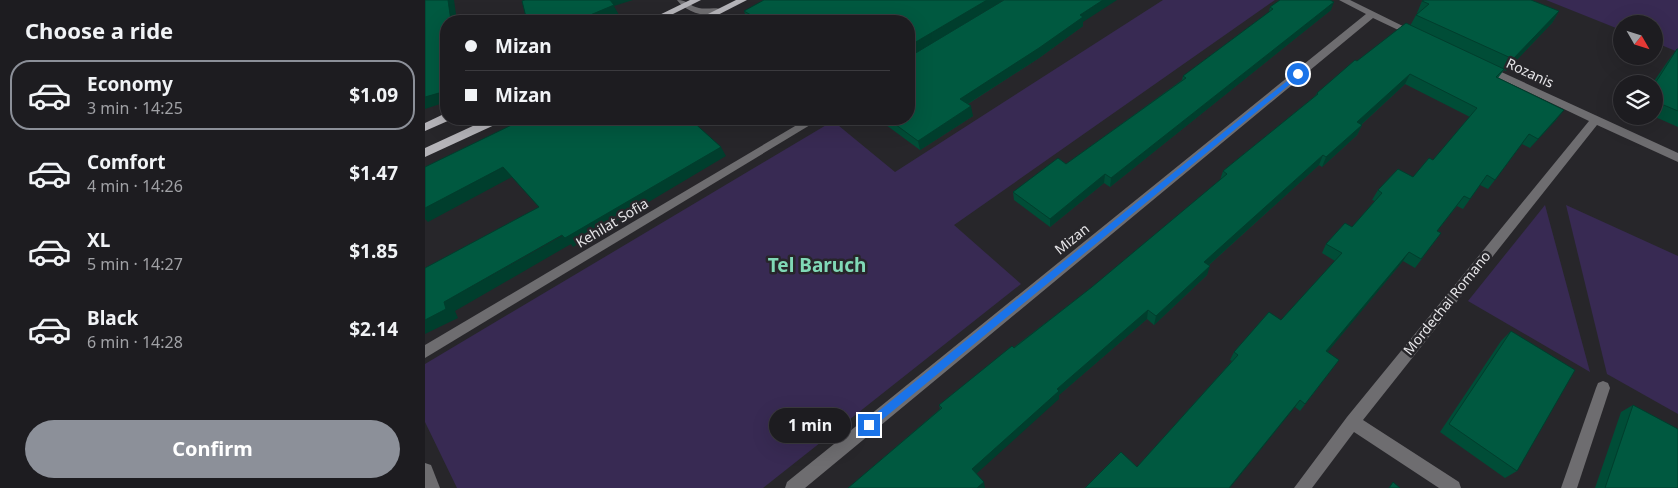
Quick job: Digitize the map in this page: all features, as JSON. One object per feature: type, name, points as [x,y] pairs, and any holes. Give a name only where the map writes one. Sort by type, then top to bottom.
[{"type":"main road","points":[[662,15],[683,3],[697,0]]},
{"type":"main road","points":[[711,15],[743,0]]},
{"type":"main road","points":[[425,127],[440,120]]},
{"type":"main road","points":[[425,153],[484,125]]},
{"type":"street","points":[[1343,0],[1424,38]]},
{"type":"street","points":[[683,3],[705,12],[719,11]]},
{"type":"street","name":"Mizan","points":[[793,488],[1372,14]]},
{"type":"street","name":"Rozanis","points":[[1476,63],[1678,158]]},
{"type":"street","name":"Mordechai Romano","points":[[1302,488],[1352,422],[1595,120]]},
{"type":"street","name":"Kehilat Sofia","points":[[425,352],[805,125]]},
{"type":"street","points":[[1569,488],[1603,388]]},
{"type":"street","points":[[1352,422],[1453,488]]},
{"type":"street","points":[[425,471],[432,488]]},
{"type":"shaded area","points":[[1163,0],[1275,0],[954,225],[1021,284],[763,488],[457,488],[425,422],[425,364],[826,125],[838,125],[895,172]]},
{"type":"shaded area","points":[[1546,0],[1678,0],[1678,52],[1663,46],[1663,15],[1613,15],[1613,27]]},
{"type":"shaded area","points":[[1545,205],[1590,372],[1468,301]]},
{"type":"shaded area","points":[[1566,205],[1678,256],[1678,414],[1607,374]]},
{"type":"building","points":[[425,0],[448,0],[450,15],[440,15],[440,93],[425,97]]},
{"type":"building","points":[[610,0],[614,5],[590,15],[526,15],[522,1]]},
{"type":"building","points":[[764,0],[987,0],[915,42],[915,15],[751,15],[744,11]]},
{"type":"building","points":[[1004,0],[1103,0],[1080,15],[1083,17],[1039,48],[960,99],[971,106],[918,141],[896,125],[915,125],[915,53]]},
{"type":"building","points":[[1280,0],[1330,0],[1334,2],[1111,178],[1105,174],[1050,219],[1013,192],[1058,158],[1066,164],[1186,78],[1183,76],[1273,9],[1270,7]]},
{"type":"building","points":[[1531,0],[1559,11],[1513,59],[1416,15],[1429,4],[1422,1]]},
{"type":"building","points":[[1406,23],[1504,69],[1496,77],[1564,110],[1538,139],[1529,134],[1495,180],[1487,175],[1470,199],[1464,196],[1437,231],[1441,233],[1421,259],[1409,252],[1326,351],[1339,360],[1305,404],[1300,400],[1229,488],[1085,488],[1121,452],[1137,467],[1238,355],[1234,352],[1269,312],[1281,320],[1342,253],[1326,244],[1345,223],[1352,227],[1382,193],[1378,190],[1398,169],[1413,177],[1429,158],[1433,160],[1477,108],[1410,74],[1357,122],[1362,125],[1326,157],[1323,155],[1204,262],[1210,266],[1156,316],[1148,310],[1057,389],[1059,391],[972,469],[984,482],[977,488],[848,488],[942,408],[939,405],[1012,346],[1014,348],[1092,287],[1227,174],[1223,171],[1318,94],[1355,60],[1357,61]]},
{"type":"building","points":[[1678,49],[1678,111],[1663,105],[1663,75],[1660,75]]},
{"type":"building","points":[[512,125],[697,125],[721,147],[565,238],[562,235],[444,302],[446,309],[425,320],[425,268],[539,207],[503,167],[425,208],[425,167]]},
{"type":"building","points":[[1511,331],[1575,370],[1517,471],[1449,424]]},
{"type":"building","points":[[1633,405],[1678,429],[1678,488],[1605,488]]},
{"type":"building","points":[[1393,482],[1400,488],[1389,488]]},
{"type":"district","name":"Tel Baruch","points":[[817,265]]},
{"type":"route","points":[[869,425],[1298,74]]}]
